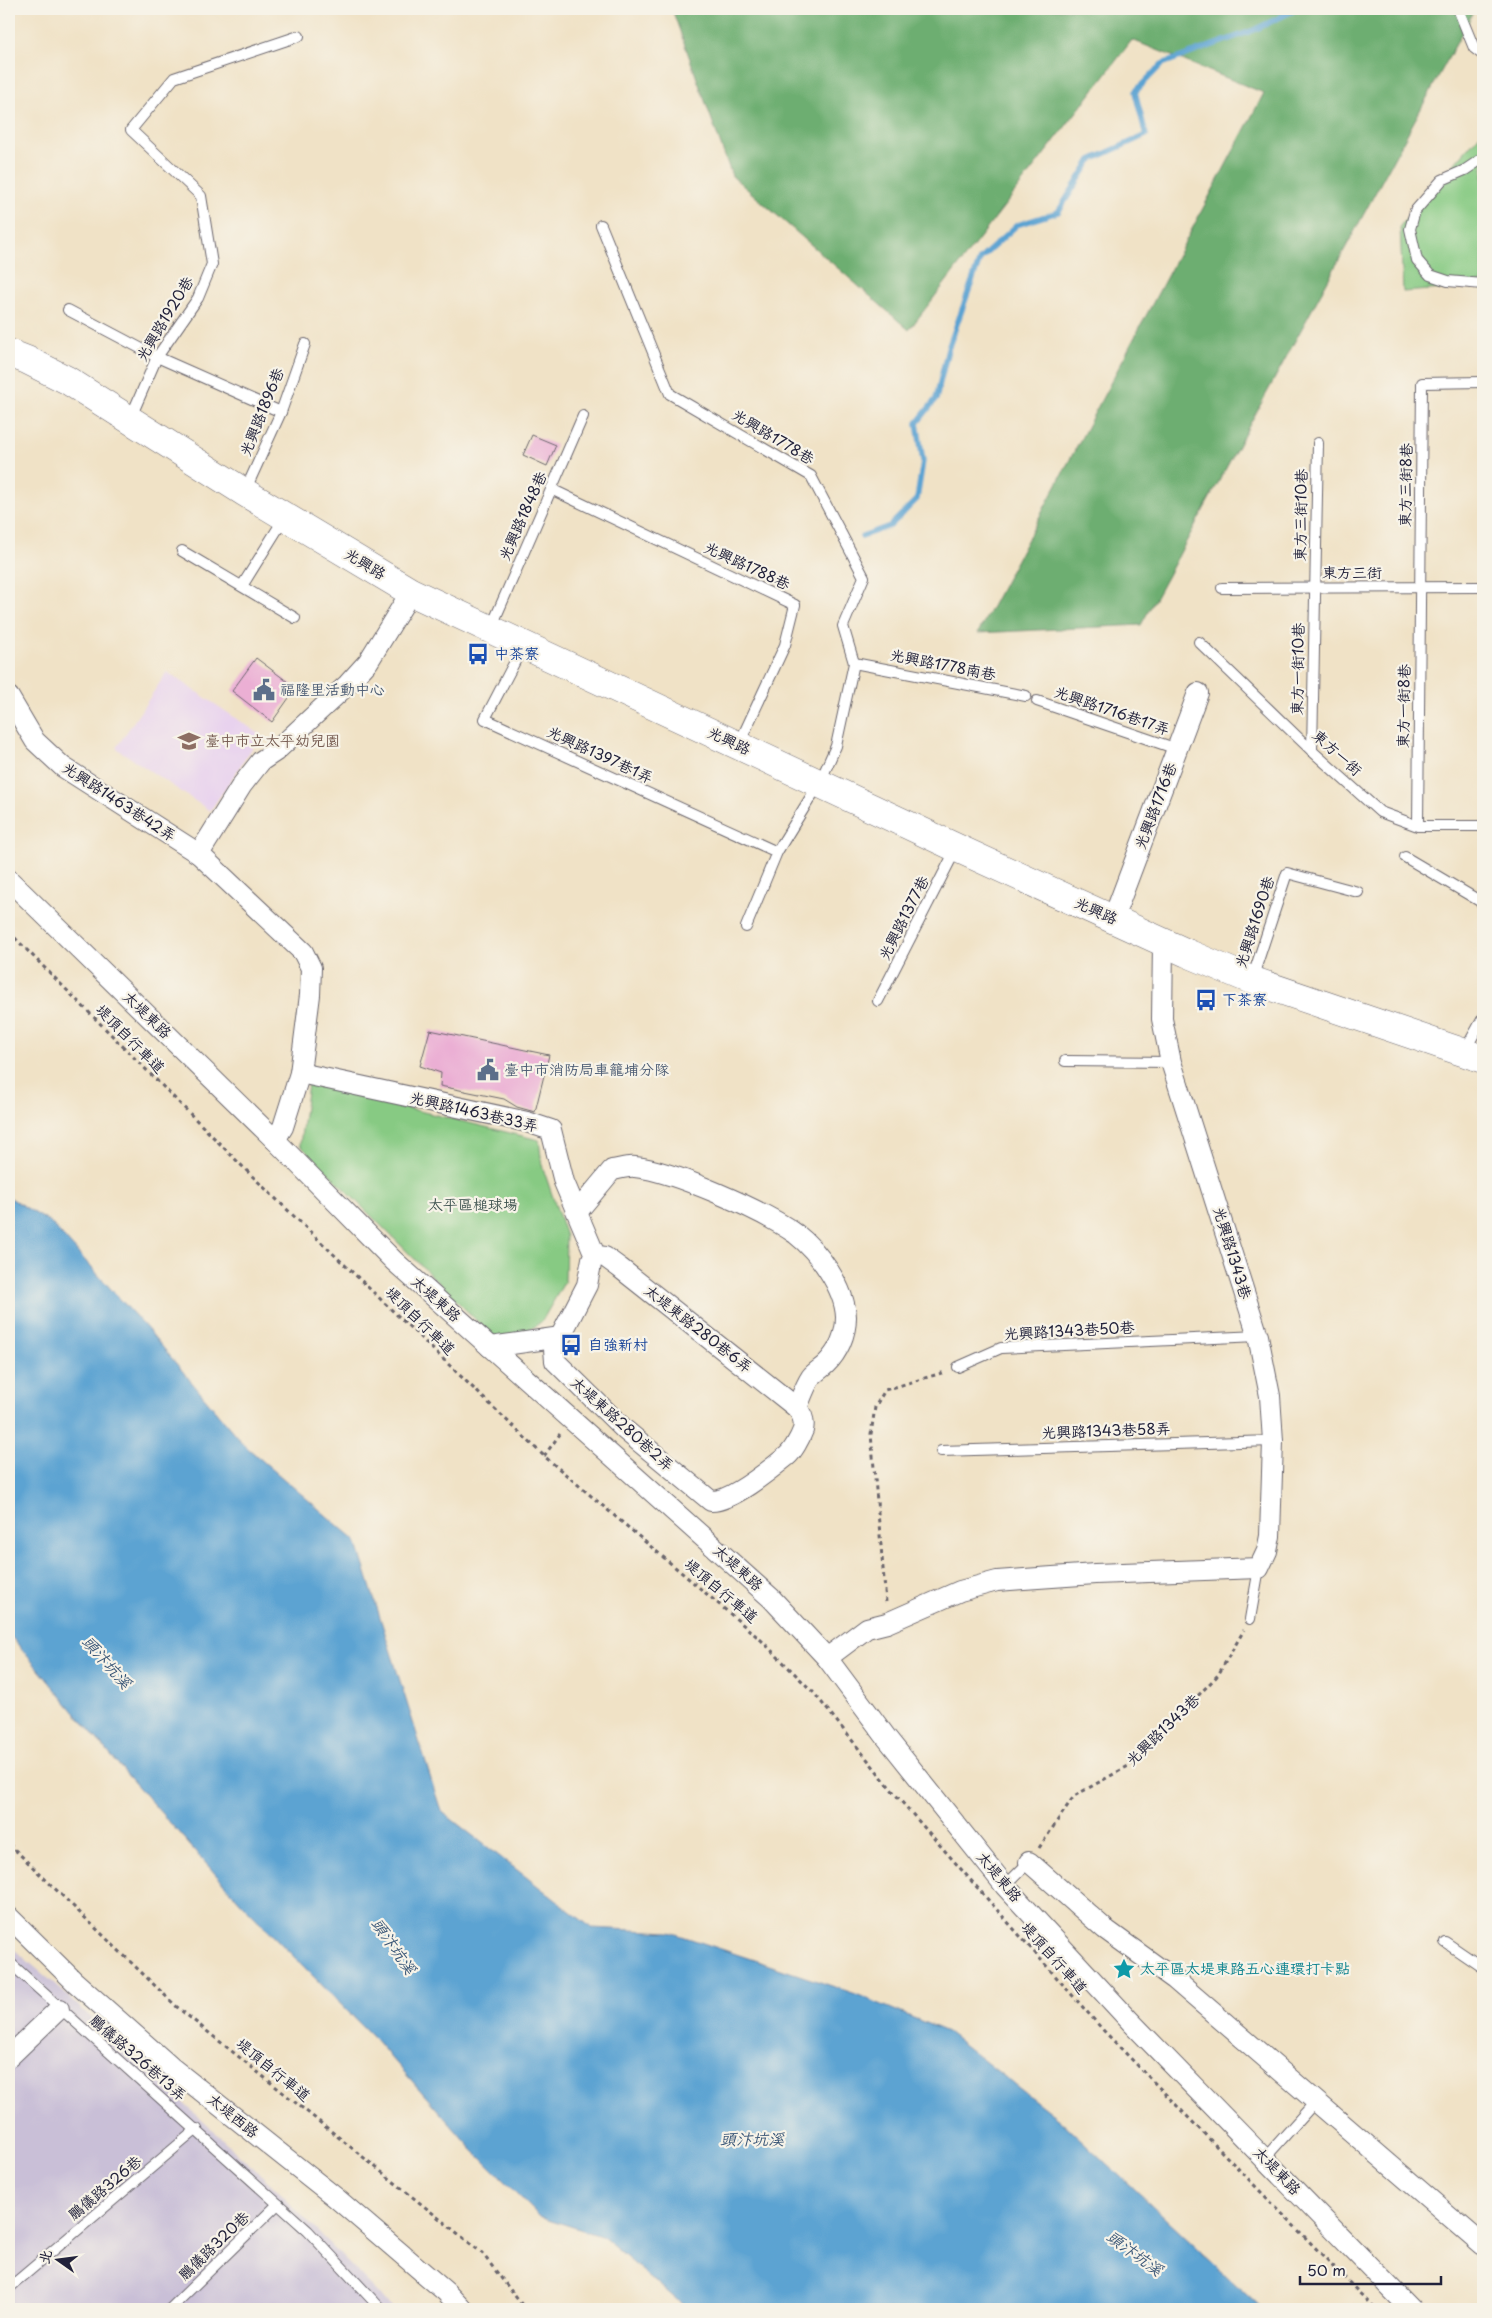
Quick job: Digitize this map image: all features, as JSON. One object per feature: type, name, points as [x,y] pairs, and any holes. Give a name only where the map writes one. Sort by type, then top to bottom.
[{"type":"main road","name":"光興路","points":[[9,353],[67,380],[244,492],[411,592],[523,646],[820,782],[957,848],[1251,980],[1475,1056]]},
{"type":"street","points":[[275,1140],[283,1126],[300,1072],[310,995],[311,968],[303,952],[199,854],[242,785],[261,761],[276,751],[348,684],[368,662],[411,592]]},
{"type":"street","name":"光興路1716巷","points":[[1113,919],[1198,693]]},
{"type":"street","name":"光興路1463巷42弄","points":[[9,697],[35,741],[63,767],[199,854]]},
{"type":"street","name":"太堤東路","points":[[9,880],[275,1140],[394,1262],[499,1346],[571,1420],[771,1598],[826,1658],[886,1737],[1006,1886],[1131,2022],[1411,2309]]},
{"type":"street","name":"光興路1343巷","points":[[1163,942],[1162,1019],[1172,1062],[1258,1336],[1270,1396],[1273,1442],[1270,1536],[1267,1550],[1259,1568]]},
{"type":"street","name":"光興路1463巷33弄","points":[[300,1072],[518,1120],[551,1130],[564,1182],[596,1255]]},
{"type":"street","points":[[578,1211],[612,1170],[634,1166],[685,1182],[763,1216],[796,1234],[824,1263],[844,1304],[845,1327],[838,1350],[811,1377],[797,1408]]},
{"type":"street","points":[[499,1346],[561,1337],[587,1286],[592,1259],[596,1255]]},
{"type":"street","name":"太堤東路280巷6弄","points":[[596,1255],[605,1258],[620,1268],[797,1408]]},
{"type":"street","name":"太堤東路280巷2弄","points":[[561,1337],[554,1349],[555,1361],[625,1430],[711,1501],[718,1501],[730,1496],[788,1455],[804,1428],[802,1415],[797,1408]]},
{"type":"street","points":[[826,1658],[867,1628],[887,1623],[960,1591],[997,1581],[1259,1568]]},
{"type":"street","points":[[1029,1862],[1105,1929],[1174,1979],[1483,2245]]},
{"type":"street","name":"太堤西路","points":[[9,1917],[75,1982],[171,2067],[335,2197],[446,2292],[462,2309]]},
{"type":"street","points":[[9,2057],[59,2009]]},
{"type":"lane","points":[[1458,9],[1474,48],[1483,55]]},
{"type":"lane","name":"光興路1920巷","points":[[130,420],[157,357],[198,298],[212,264],[201,196],[131,130],[174,78],[299,36]]},
{"type":"lane","points":[[1483,158],[1465,170],[1442,180],[1415,211],[1410,229],[1417,260],[1430,275],[1448,281],[1483,284]]},
{"type":"lane","name":"光興路1778巷","points":[[601,225],[670,394],[811,476],[864,577],[843,626],[854,663],[836,746],[820,782],[777,852],[746,927]]},
{"type":"lane","points":[[68,310],[157,357],[281,412]]},
{"type":"lane","name":"光興路1896巷","points":[[244,492],[281,412],[305,344]]},
{"type":"lane","name":"東方三街8巷","points":[[1420,587],[1422,383],[1483,382]]},
{"type":"lane","name":"光興路1848巷","points":[[491,629],[584,416]]},
{"type":"lane","name":"東方三街10巷","points":[[1315,588],[1318,443]]},
{"type":"lane","name":"光興路1788巷","points":[[551,489],[795,606],[785,645],[738,745]]},
{"type":"lane","points":[[242,586],[286,516]]},
{"type":"lane","points":[[182,551],[295,618]]},
{"type":"lane","name":"東方一街8巷","points":[[1418,826],[1420,587]]},
{"type":"lane","name":"東方三街","points":[[1222,588],[1483,587]]},
{"type":"lane","name":"東方一街10巷","points":[[1312,751],[1315,588]]},
{"type":"lane","name":"東方一街","points":[[1199,642],[1312,751],[1380,812],[1418,826],[1483,826]]},
{"type":"lane","name":"光興路1397巷1弄","points":[[523,646],[485,719],[777,852]]},
{"type":"lane","name":"光興路1778南巷","points":[[854,663],[1026,696]]},
{"type":"lane","name":"光興路1716巷17弄","points":[[1037,700],[1177,749]]},
{"type":"lane","name":"光興路1377巷","points":[[878,1001],[957,848]]},
{"type":"lane","points":[[1405,857],[1483,903]]},
{"type":"lane","name":"光興路1690巷","points":[[1251,980],[1287,874],[1358,892]]},
{"type":"lane","points":[[1475,1056],[1469,1043],[1483,1018]]},
{"type":"lane","points":[[1064,1061],[1172,1062]]},
{"type":"lane","name":"光興路1343巷50巷","points":[[958,1368],[1001,1348],[1258,1336]]},
{"type":"lane","name":"光興路1343巷58弄","points":[[941,1452],[1273,1442]]},
{"type":"lane","name":"光興路1343巷","points":[[1250,1619],[1259,1568]]},
{"type":"lane","points":[[1006,1886],[1029,1862]]},
{"type":"lane","points":[[1445,1942],[1483,1968]]},
{"type":"lane","name":"鵬儀路326巷13弄","points":[[9,1962],[308,2231],[380,2309]]},
{"type":"lane","points":[[1264,2159],[1316,2102]]},
{"type":"lane","name":"鵬儀路326巷","points":[[9,2288],[197,2130]]},
{"type":"lane","name":"鵬儀路320巷","points":[[170,2309],[278,2204]]},
{"type":"path","name":"堤頂自行車道","points":[[9,932],[250,1174],[544,1456],[762,1640],[814,1693],[900,1800],[1104,2031],[1375,2309]]},
{"type":"path","points":[[887,1623],[871,1434],[875,1407],[885,1390],[958,1368]]},
{"type":"path","points":[[544,1456],[571,1420]]},
{"type":"path","name":"光興路1343巷","points":[[1029,1862],[1074,1796],[1132,1764],[1218,1674],[1250,1619]]},
{"type":"path","name":"堤頂自行車道","points":[[9,1844],[177,2007],[482,2253],[525,2309]]},
{"type":"shaded area","name":"臺中市立太平幼兒園","points":[[167,672],[261,735],[210,811],[116,748]]},
{"type":"shaded area","points":[[9,1945],[57,1986],[271,2184],[393,2309],[9,2309]]},
{"type":"green space","points":[[672,9],[1475,9],[1141,625],[978,633],[1264,93],[1132,40],[909,330],[732,176]]},
{"type":"green space","points":[[1483,131],[1483,282],[1456,288],[1403,292],[1400,226]]},
{"type":"green space","name":"太平區槌球場","points":[[308,1084],[539,1140],[542,1165],[566,1236],[565,1281],[542,1321],[514,1342],[494,1338],[300,1145]]},
{"type":"water","name":"頭汴坑溪","points":[[9,1197],[51,1223],[150,1332],[243,1444],[356,1541],[441,1811],[592,1928],[670,1932],[856,1994],[947,2032],[1060,2120],[1262,2309],[688,2309],[601,2236],[539,2216],[473,2150],[375,2039],[242,1904],[123,1770],[9,1634]]},
{"type":"building","points":[[532,435],[556,445],[547,466],[523,455]]},
{"type":"building","name":"福隆里活動中心","points":[[256,658],[296,688],[272,722],[232,691]]},
{"type":"building","name":"臺中市消防局車籠埔分隊","points":[[430,1030],[549,1055],[535,1112],[517,1107],[504,1099],[440,1086],[441,1073],[420,1066]]},
{"type":"waterway","points":[[862,536],[890,526],[917,499],[923,461],[917,423],[936,399],[948,349],[980,259],[1017,225],[1058,212],[1091,160],[1146,135],[1135,92],[1162,64],[1254,30],[1297,9]]},
{"type":"place","name":"中茶寮","points":[[478,654]]},
{"type":"place","name":"福隆里活動中心","points":[[264,690]]},
{"type":"place","name":"臺中市立太平幼兒園","points":[[189,741]]},
{"type":"place","name":"下茶寮","points":[[1206,1000]]},
{"type":"place","name":"臺中市消防局車籠埔分隊","points":[[488,1070]]},
{"type":"place","name":"自強新村","points":[[571,1345]]},
{"type":"place","name":"太平區太堤東路五心連環打卡點","points":[[1124,1969]]}]
